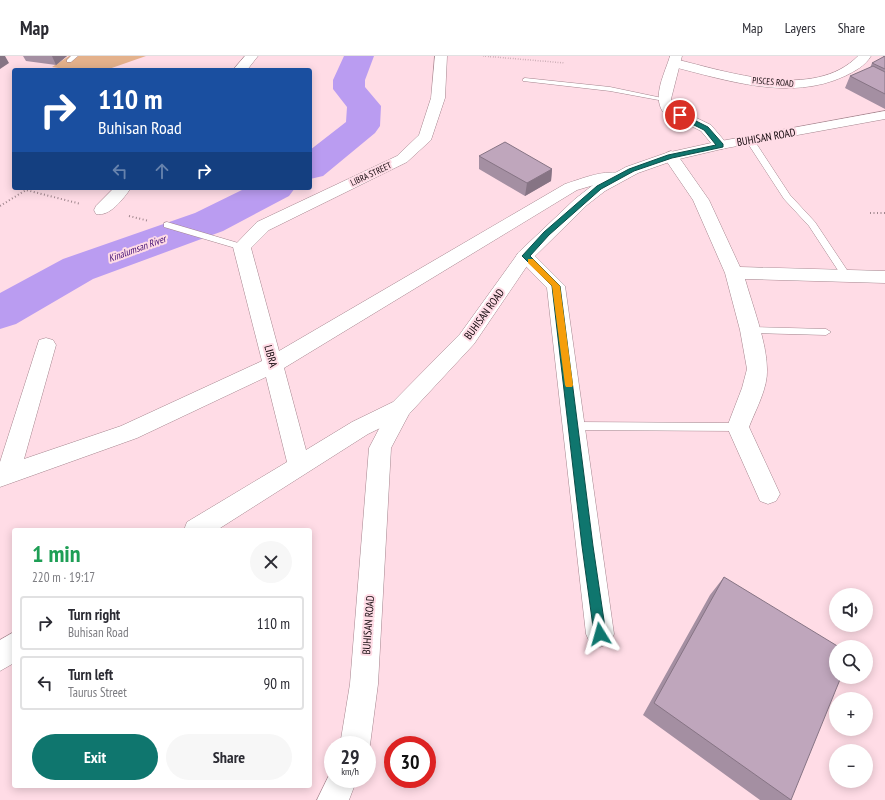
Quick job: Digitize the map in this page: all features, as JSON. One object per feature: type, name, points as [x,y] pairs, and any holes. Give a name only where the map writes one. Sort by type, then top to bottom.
[{"type":"street","points":[[242,68],[252,56]]},
{"type":"street","name":"LIBRA STREET","points":[[242,247],[262,226],[402,159],[426,137],[438,98],[441,56]]},
{"type":"street","name":"PISCES ROAD","points":[[675,60],[748,80],[801,84],[841,74],[861,62],[865,56]]},
{"type":"street","points":[[675,60],[664,99],[668,109],[706,128],[721,146]]},
{"type":"street","name":"BUHISAN ROAD","points":[[356,736],[364,684],[380,448],[401,408],[467,339],[525,256],[581,202],[599,188],[632,170],[670,156],[749,139],[814,129],[885,115]]},
{"type":"street","points":[[670,156],[701,200],[734,274],[750,330],[757,370],[753,388],[738,427],[768,494]]},
{"type":"street","points":[[4,475],[129,432],[274,364],[571,187],[599,178],[618,177]]},
{"type":"street","points":[[102,210],[121,190]]},
{"type":"street","name":"LIBRA","points":[[242,247],[274,364],[299,465]]},
{"type":"street","points":[[525,256],[556,286],[600,634]]},
{"type":"street","points":[[734,274],[885,277]]},
{"type":"street","points":[[4,475],[46,345]]},
{"type":"street","points":[[199,528],[360,428],[401,408]]},
{"type":"street","points":[[0,657],[12,648]]},
{"type":"street","points":[[333,800],[338,788]]},
{"type":"lane","points":[[69,61],[75,56]]},
{"type":"lane","points":[[525,80],[610,89],[664,99]]},
{"type":"lane","points":[[749,139],[787,197],[812,224],[846,276]]},
{"type":"lane","points":[[167,225],[242,247]]},
{"type":"lane","points":[[750,330],[826,332]]},
{"type":"lane","points":[[574,426],[738,427]]},
{"type":"path","points":[[483,56],[564,63]]},
{"type":"path","points":[[0,206],[26,190],[167,225]]},
{"type":"path","points":[[870,213],[885,213]]},
{"type":"shaded area","points":[[69,56],[146,56],[112,68],[52,67]]},
{"type":"building","points":[[885,56],[885,69],[872,63]]},
{"type":"building","points":[[873,66],[885,72],[885,94],[850,76]]},
{"type":"building","points":[[505,142],[552,169],[527,183],[479,156]]},
{"type":"building","points":[[724,577],[829,641],[829,684],[838,684],[835,692],[829,692],[829,707],[791,800],[654,703]]},
{"type":"waterway","name":"Kinalumsan River","points":[[312,166],[363,126],[364,106],[349,89],[349,80],[359,56]]},
{"type":"waterway","name":"Kinalumsan River","points":[[0,313],[78,269],[209,222],[272,190]]},
{"type":"slow traffic","points":[[531,261],[556,286],[569,385]]},
{"type":"route","points":[[600,634],[556,286],[525,256],[546,234],[581,202],[599,188],[632,170],[670,156],[721,146],[706,128],[680,115]]}]
